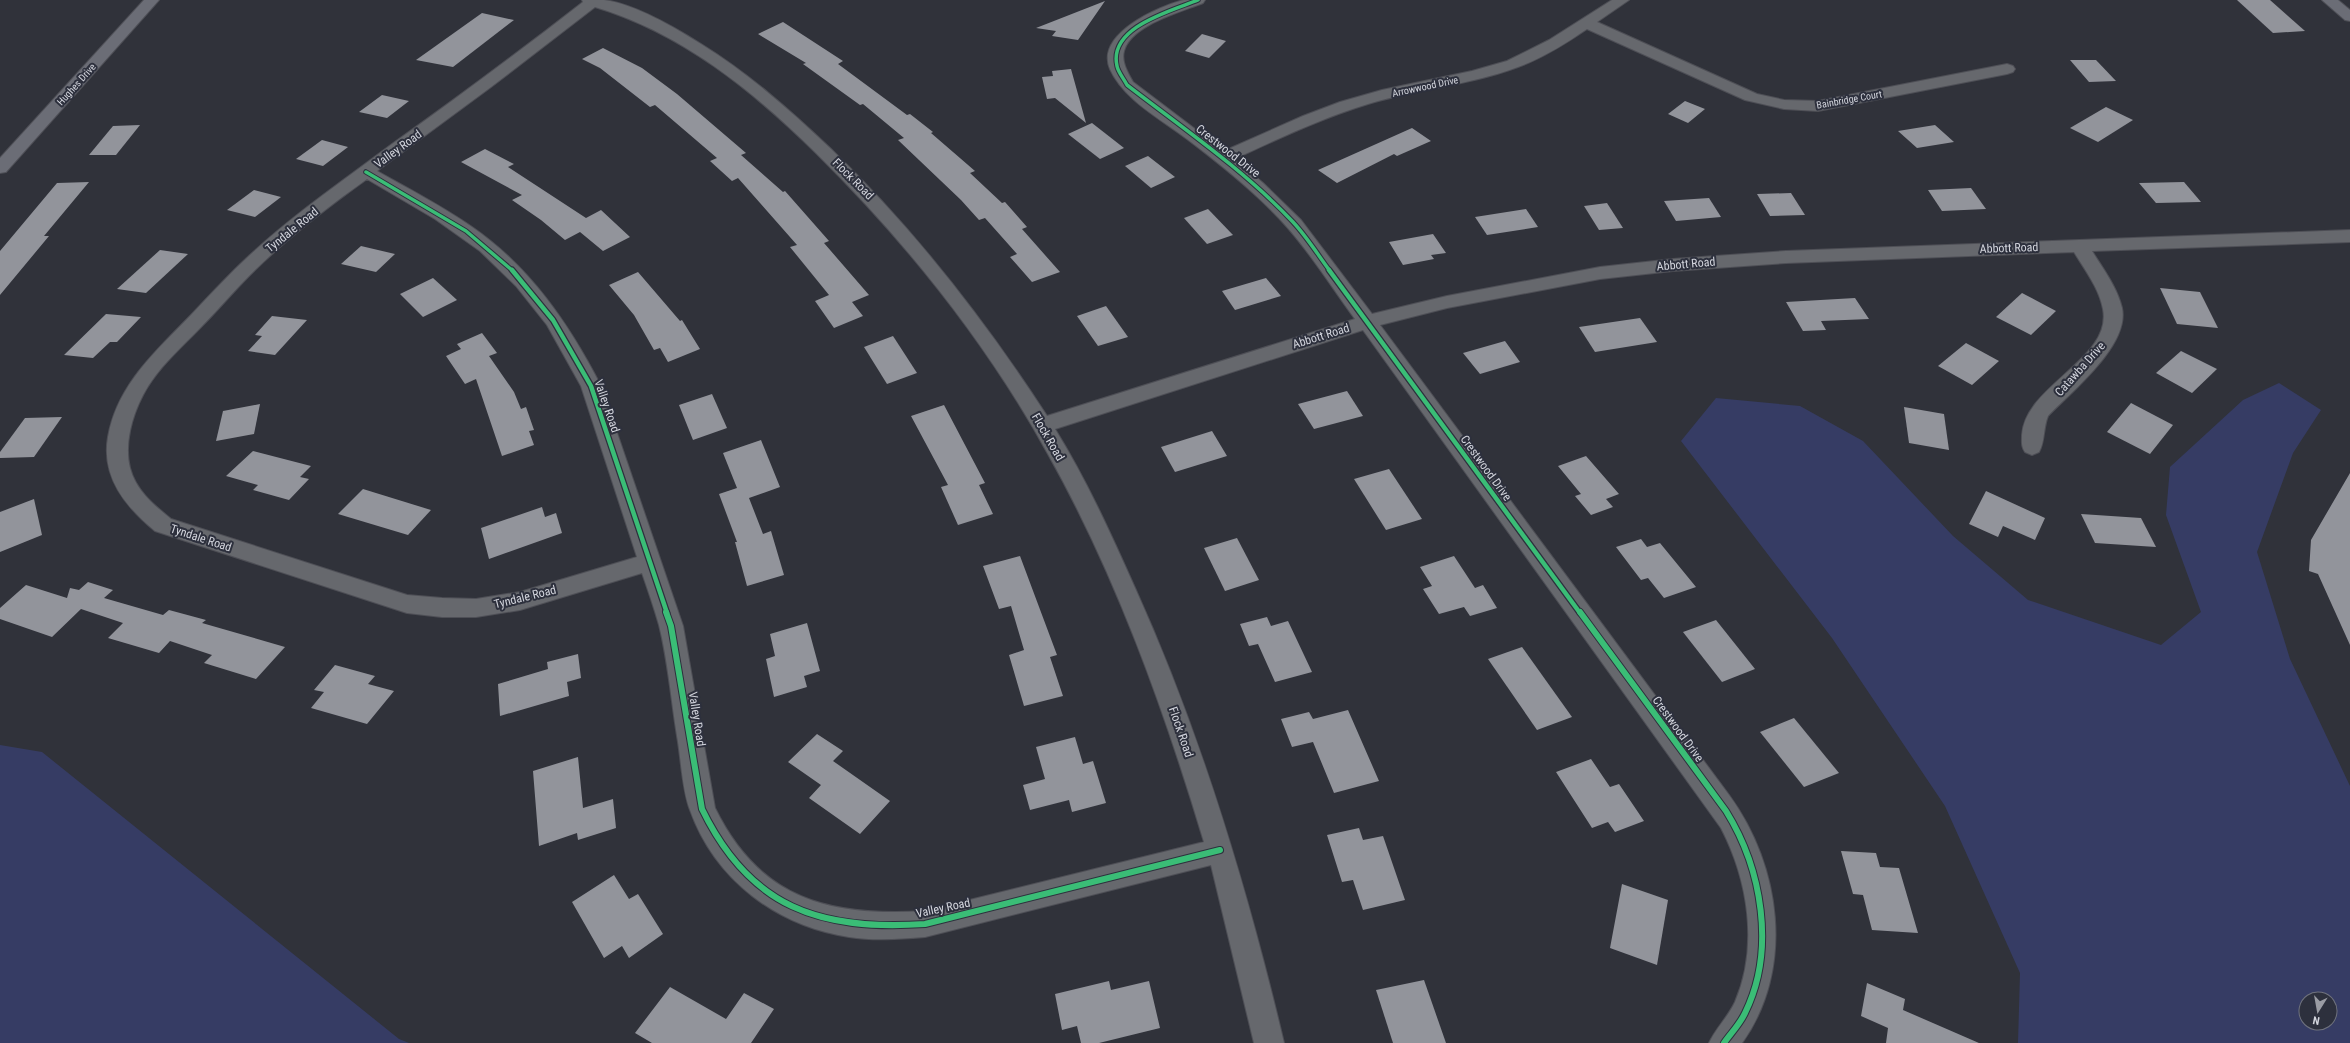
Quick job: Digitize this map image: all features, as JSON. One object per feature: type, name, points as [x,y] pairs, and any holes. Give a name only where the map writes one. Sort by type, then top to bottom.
[{"type":"street","name":"Hughes Drive","points":[[0,168],[152,0]]},
{"type":"street","name":"Crestwood Drive","points":[[1198,0],[1157,15],[1130,30],[1120,40],[1115,51],[1114,64],[1118,75],[1127,86],[1250,180],[1290,219],[1712,790],[1734,824],[1750,860],[1759,894],[1763,936],[1758,974],[1744,1013],[1724,1043]]},
{"type":"street","name":"Arrowwood Drive","points":[[1221,159],[1333,109],[1366,99],[1489,72],[1513,64],[1534,55],[1622,0]]},
{"type":"street","points":[[2329,0],[2350,17]]},
{"type":"street","name":"Valley Road","points":[[591,1],[503,72],[366,172],[466,231],[496,254],[523,280],[553,317],[573,350],[591,386],[671,626],[702,810],[709,829],[732,863],[762,890],[798,910],[837,922],[878,926],[924,924],[1220,850]]},
{"type":"street","name":"Flock Road","points":[[591,1],[643,19],[677,34],[745,82],[788,118],[839,165],[882,209],[938,275],[994,351],[1042,425],[1092,518],[1137,616],[1180,728],[1220,850],[1261,1005],[1269,1043]]},
{"type":"street","name":"Bainbridge Court","points":[[1586,23],[1752,97],[1778,104],[1818,106],[2007,69]]},
{"type":"street","name":"Tyndale Road","points":[[366,172],[256,259],[152,368],[134,392],[122,420],[117,444],[118,466],[127,490],[142,509],[163,525],[407,604],[438,608],[476,608],[515,602],[650,562]]},
{"type":"street","name":"Abbott Road","points":[[1042,425],[1367,322],[1447,302],[1593,274],[1673,265],[1794,256],[2350,236]]},
{"type":"street","name":"Catawba Drive","points":[[2032,447],[2032,428],[2039,413],[2101,349],[2112,328],[2113,310],[2108,293],[2079,245]]},
{"type":"shaded area","points":[[2279,383],[2321,410],[2293,453],[2257,552],[2290,659],[2350,786],[2350,1043],[2018,1043],[2020,973],[1945,806],[1832,638],[1681,441],[1716,398],[1800,406],[1863,441],[1953,536],[2028,600],[2161,645],[2201,612],[2166,515],[2170,467],[2243,400]]},
{"type":"shaded area","points":[[0,745],[42,752],[399,1039],[409,1043],[0,1043]]},
{"type":"building","points":[[2237,0],[2270,0],[2305,31],[2273,33]]},
{"type":"building","points":[[1105,1],[1078,40],[1052,36],[1056,31],[1036,28]]},
{"type":"building","points":[[482,13],[514,20],[453,67],[416,60]]},
{"type":"building","points":[[783,22],[843,61],[838,64],[907,115],[910,114],[933,132],[931,133],[975,171],[970,173],[1002,203],[1005,202],[1027,227],[1022,229],[1060,272],[1032,282],[1010,257],[1017,254],[985,218],[979,220],[961,200],[898,140],[904,138],[863,104],[860,105],[803,64],[806,63],[758,34]]},
{"type":"building","points":[[1202,34],[1226,41],[1209,58],[1185,51]]},
{"type":"building","points":[[603,48],[642,68],[677,94],[746,153],[741,155],[783,192],[785,191],[829,241],[824,243],[869,295],[852,302],[863,316],[834,328],[815,301],[829,295],[790,247],[797,245],[738,178],[732,181],[710,161],[717,158],[655,105],[650,107],[600,68],[582,59]]},
{"type":"building","points":[[2070,60],[2096,60],[2116,81],[2089,82]]},
{"type":"building","points":[[1071,69],[1086,123],[1055,98],[1047,99],[1042,77],[1053,76],[1052,71]]},
{"type":"building","points":[[382,95],[409,101],[387,118],[359,112]]},
{"type":"building","points":[[1685,101],[1705,109],[1688,123],[1668,114]]},
{"type":"building","points":[[2106,107],[2133,120],[2098,142],[2070,128]]},
{"type":"building","points":[[1092,123],[1124,148],[1100,159],[1068,134]]},
{"type":"building","points":[[140,125],[116,155],[89,155],[113,126]]},
{"type":"building","points":[[1935,125],[1954,142],[1917,148],[1898,131]]},
{"type":"building","points":[[1412,128],[1431,141],[1397,156],[1394,154],[1337,183],[1318,170]]},
{"type":"building","points":[[322,140],[348,147],[323,166],[296,159]]},
{"type":"building","points":[[485,149],[514,164],[508,167],[586,218],[601,210],[630,237],[603,251],[580,232],[565,240],[541,220],[512,200],[522,195],[461,162]]},
{"type":"building","points":[[1148,156],[1175,177],[1151,188],[1125,166]]},
{"type":"building","points":[[89,182],[44,236],[49,236],[0,295],[0,251],[57,183]]},
{"type":"building","points":[[2184,182],[2201,202],[2156,203],[2139,183]]},
{"type":"building","points":[[1971,188],[1986,209],[1942,211],[1928,190]]},
{"type":"building","points":[[254,190],[281,197],[255,217],[227,210]]},
{"type":"building","points":[[1791,193],[1805,215],[1770,216],[1757,194]]},
{"type":"building","points":[[1709,198],[1721,217],[1676,221],[1664,201]]},
{"type":"building","points":[[1607,203],[1623,228],[1599,230],[1584,206]]},
{"type":"building","points":[[1208,209],[1233,235],[1207,244],[1184,218]]},
{"type":"building","points":[[1526,209],[1538,227],[1487,235],[1475,217]]},
{"type":"building","points":[[1433,234],[1446,253],[1431,255],[1434,259],[1403,265],[1389,242]]},
{"type":"building","points":[[361,246],[395,254],[376,272],[341,264]]},
{"type":"building","points":[[160,250],[188,254],[146,293],[117,289]]},
{"type":"building","points":[[638,272],[680,321],[682,320],[700,349],[668,362],[660,348],[654,350],[634,315],[609,285]]},
{"type":"building","points":[[433,278],[457,300],[423,317],[400,294]]},
{"type":"building","points":[[1266,278],[1281,296],[1235,310],[1222,291]]},
{"type":"building","points":[[2160,288],[2200,292],[2218,328],[2177,324]]},
{"type":"building","points":[[2022,293],[2056,311],[2031,335],[1996,317]]},
{"type":"building","points":[[1855,298],[1869,319],[1821,321],[1826,330],[1803,331],[1786,302]]},
{"type":"building","points":[[1106,306],[1128,337],[1098,346],[1077,316]]},
{"type":"building","points":[[106,314],[141,317],[117,342],[110,342],[93,358],[64,355]]},
{"type":"building","points":[[272,316],[307,320],[275,355],[248,351],[262,336],[255,335]]},
{"type":"building","points":[[1640,318],[1657,342],[1595,352],[1579,327]]},
{"type":"building","points":[[482,333],[497,353],[489,356],[514,392],[521,409],[526,407],[534,430],[529,431],[534,445],[502,456],[476,379],[465,384],[446,356],[461,349],[457,344]]},
{"type":"building","points":[[893,336],[917,373],[887,384],[864,347]]},
{"type":"building","points":[[1505,341],[1520,362],[1480,374],[1463,353]]},
{"type":"building","points":[[1966,343],[1999,361],[1972,385],[1938,366]]},
{"type":"building","points":[[2181,351],[2217,369],[2192,393],[2156,373]]},
{"type":"building","points":[[1347,391],[1363,416],[1314,429],[1298,404]]},
{"type":"building","points":[[712,394],[727,428],[693,440],[679,405]]},
{"type":"building","points":[[2131,403],[2173,425],[2150,454],[2107,432]]},
{"type":"building","points":[[260,404],[254,434],[216,441],[223,411]]},
{"type":"building","points":[[944,405],[985,483],[979,485],[993,514],[958,525],[941,487],[948,485],[911,416]]},
{"type":"building","points":[[1904,407],[1944,414],[1949,450],[1909,443]]},
{"type":"building","points":[[62,417],[34,457],[0,458],[0,452],[25,418]]},
{"type":"building","points":[[1212,431],[1227,456],[1175,472],[1161,447]]},
{"type":"building","points":[[761,440],[780,487],[749,498],[763,534],[771,531],[784,575],[747,586],[735,542],[737,542],[719,494],[737,488],[723,453]]},
{"type":"building","points":[[253,451],[311,466],[300,477],[309,479],[289,500],[253,490],[258,485],[226,476]]},
{"type":"building","points":[[1586,456],[1619,494],[1606,499],[1613,507],[1591,515],[1575,496],[1581,494],[1558,466]]},
{"type":"building","points":[[1389,469],[1422,519],[1386,530],[1354,479]]},
{"type":"building","points":[[2350,473],[2350,645],[2318,574],[2309,571],[2311,540]]},
{"type":"building","points":[[363,489],[431,510],[408,535],[338,514]]},
{"type":"building","points":[[1986,491],[2045,518],[2035,540],[2003,526],[1998,537],[1969,524]]},
{"type":"building","points":[[34,499],[42,535],[0,552],[0,512]]},
{"type":"building","points":[[542,507],[545,517],[556,513],[562,533],[489,559],[481,528]]},
{"type":"building","points":[[2081,514],[2141,518],[2156,547],[2095,543]]},
{"type":"building","points":[[1237,538],[1259,580],[1225,591],[1204,548]]},
{"type":"building","points":[[1641,539],[1647,547],[1660,543],[1696,587],[1664,598],[1648,578],[1641,580],[1616,547]]},
{"type":"building","points":[[1020,556],[1057,655],[1050,657],[1063,696],[1024,706],[1009,655],[1024,650],[1011,606],[999,609],[983,566]]},
{"type":"building","points":[[1454,556],[1475,588],[1483,585],[1497,608],[1470,616],[1464,607],[1439,614],[1423,589],[1432,586],[1420,567]]},
{"type":"building","points":[[88,582],[113,590],[104,598],[163,615],[169,610],[206,620],[202,623],[285,647],[256,679],[204,663],[212,655],[170,641],[159,653],[108,638],[123,623],[81,609],[52,637],[0,619],[0,608],[26,585],[67,598],[70,588],[79,590]]},
{"type":"building","points":[[1267,617],[1271,626],[1288,621],[1312,672],[1275,682],[1258,644],[1249,646],[1240,624]]},
{"type":"building","points":[[1716,620],[1755,669],[1722,682],[1683,632]]},
{"type":"building","points":[[807,623],[820,671],[804,676],[807,687],[774,697],[766,659],[775,656],[770,634]]},
{"type":"building","points":[[1522,647],[1572,717],[1537,730],[1488,659]]},
{"type":"building","points":[[578,654],[581,678],[567,682],[569,696],[500,716],[498,684],[548,669],[547,662]]},
{"type":"building","points":[[335,665],[375,676],[368,684],[394,691],[367,724],[311,708],[324,692],[314,690]]},
{"type":"building","points":[[1348,710],[1379,781],[1334,793],[1313,742],[1292,747],[1281,719],[1309,712],[1313,719]]},
{"type":"building","points":[[1794,718],[1839,773],[1804,787],[1760,732]]},
{"type":"building","points":[[817,734],[843,751],[833,761],[890,801],[860,834],[809,798],[821,785],[788,762]]},
{"type":"building","points":[[1075,737],[1083,764],[1093,761],[1106,803],[1072,812],[1069,800],[1030,810],[1023,785],[1045,779],[1036,747]]},
{"type":"building","points":[[578,757],[583,808],[613,799],[616,828],[578,840],[577,833],[539,846],[533,771]]},
{"type":"building","points":[[1591,759],[1610,787],[1619,784],[1644,821],[1615,832],[1608,822],[1592,828],[1556,772]]},
{"type":"building","points":[[1359,828],[1363,840],[1383,836],[1405,900],[1363,910],[1353,880],[1342,882],[1327,835]]},
{"type":"building","points":[[1841,851],[1876,853],[1880,867],[1899,868],[1918,933],[1872,930],[1863,895],[1853,894]]},
{"type":"building","points":[[614,875],[629,899],[638,894],[663,934],[629,958],[622,946],[604,958],[572,902]]},
{"type":"building","points":[[1622,884],[1668,900],[1657,965],[1610,948]]},
{"type":"building","points":[[1424,980],[1446,1043],[1393,1043],[1376,990]]},
{"type":"building","points":[[1109,981],[1111,990],[1149,981],[1160,1028],[1099,1043],[1081,1043],[1077,1026],[1062,1030],[1055,994]]},
{"type":"building","points":[[1867,983],[1905,999],[1903,1010],[1979,1043],[1886,1043],[1888,1028],[1861,1016]]},
{"type":"building","points":[[670,987],[726,1019],[744,993],[774,1009],[751,1043],[652,1043],[635,1033]]},
{"type":"cycle path","points":[[1198,0],[1149,20],[1134,29],[1122,39],[1116,52],[1117,67],[1127,85],[1236,169],[1277,205],[1295,224],[1720,803],[1733,824],[1744,846],[1758,893],[1762,917],[1762,942],[1754,990],[1745,1013],[1724,1043]]},
{"type":"cycle path","points":[[366,172],[454,223],[487,247],[505,263],[539,300],[567,341],[579,363],[591,386],[671,626],[702,809],[715,835],[731,858],[750,879],[772,895],[796,908],[822,918],[850,924],[879,926],[913,925],[925,924],[1220,850]]}]
